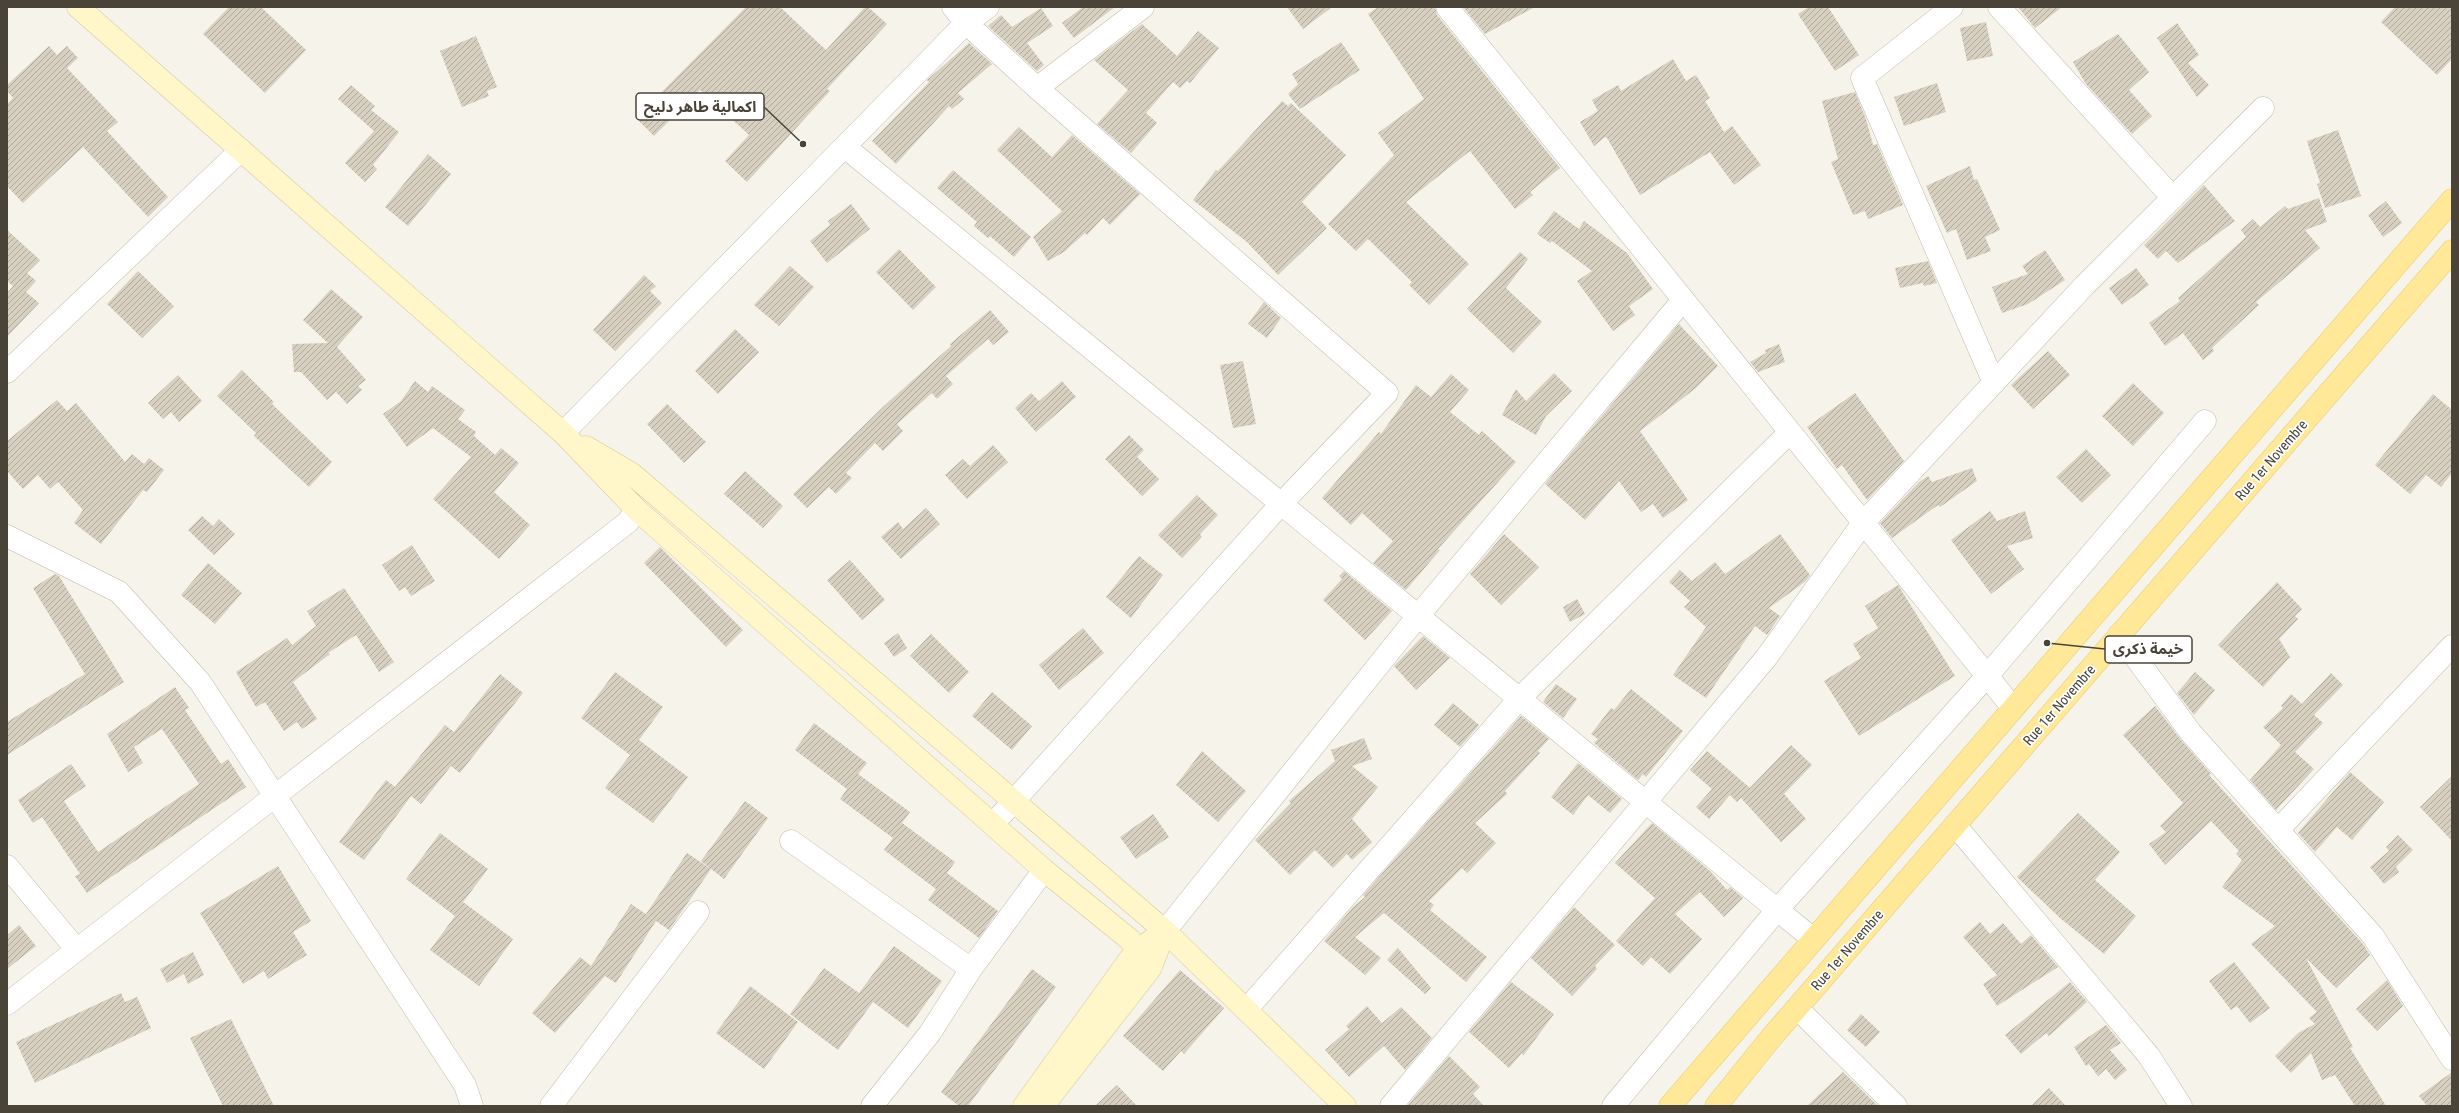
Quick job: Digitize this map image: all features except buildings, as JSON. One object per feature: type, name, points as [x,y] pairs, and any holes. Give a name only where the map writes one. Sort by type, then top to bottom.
[{"type":"main road","points":[[1670,1106],[2452,200]]},
{"type":"main road","name":"Rue 1er Novembre","points":[[1716,1106],[1797,1008],[2452,251]]},
{"type":"street","points":[[78,7],[563,433],[636,509],[1044,870],[1129,939],[1145,957]]},
{"type":"street","points":[[563,433],[845,147],[960,15],[988,7]]},
{"type":"street","points":[[1447,7],[2013,708]]},
{"type":"street","points":[[1952,7],[1862,78],[1994,383]]},
{"type":"street","points":[[1998,7],[2172,198]]},
{"type":"street","points":[[1037,88],[1130,11]]},
{"type":"street","points":[[960,15],[1037,88],[1386,393],[1281,504],[993,824]]},
{"type":"street","points":[[1391,1106],[1766,658],[1863,523],[2085,285],[2262,108]]},
{"type":"street","points":[[845,147],[1813,940]]},
{"type":"street","points":[[7,372],[241,150]]},
{"type":"street","points":[[1040,1105],[1165,931],[1418,616],[1683,300]]},
{"type":"street","points":[[1613,1106],[1777,910],[1987,676],[2205,421]]},
{"type":"street","points":[[1246,1010],[1519,699],[1790,432]]},
{"type":"street","points":[[563,433],[632,474],[1014,801],[1165,931],[1345,1106]]},
{"type":"street","points":[[7,1004],[275,798],[628,522],[636,509]]},
{"type":"street","points":[[7,536],[119,592],[200,682],[465,1085],[472,1106]]},
{"type":"street","points":[[2119,635],[2191,733],[2373,936],[2452,1059]]},
{"type":"street","points":[[2278,830],[2452,646]]},
{"type":"street","points":[[1955,825],[2149,1056],[2181,1106]]},
{"type":"street","points":[[791,841],[971,969]]},
{"type":"street","points":[[7,866],[77,950]]},
{"type":"street","points":[[872,1106],[930,1033],[971,969],[1044,870]]},
{"type":"street","points":[[551,1106],[698,912]]},
{"type":"street","points":[[1797,1008],[1896,1106]]},
{"type":"place","name":"اكمالية طاهر دليح","points":[[803,144]]},
{"type":"place","name":"خيمة ذكرى","points":[[2047,643]]}]
